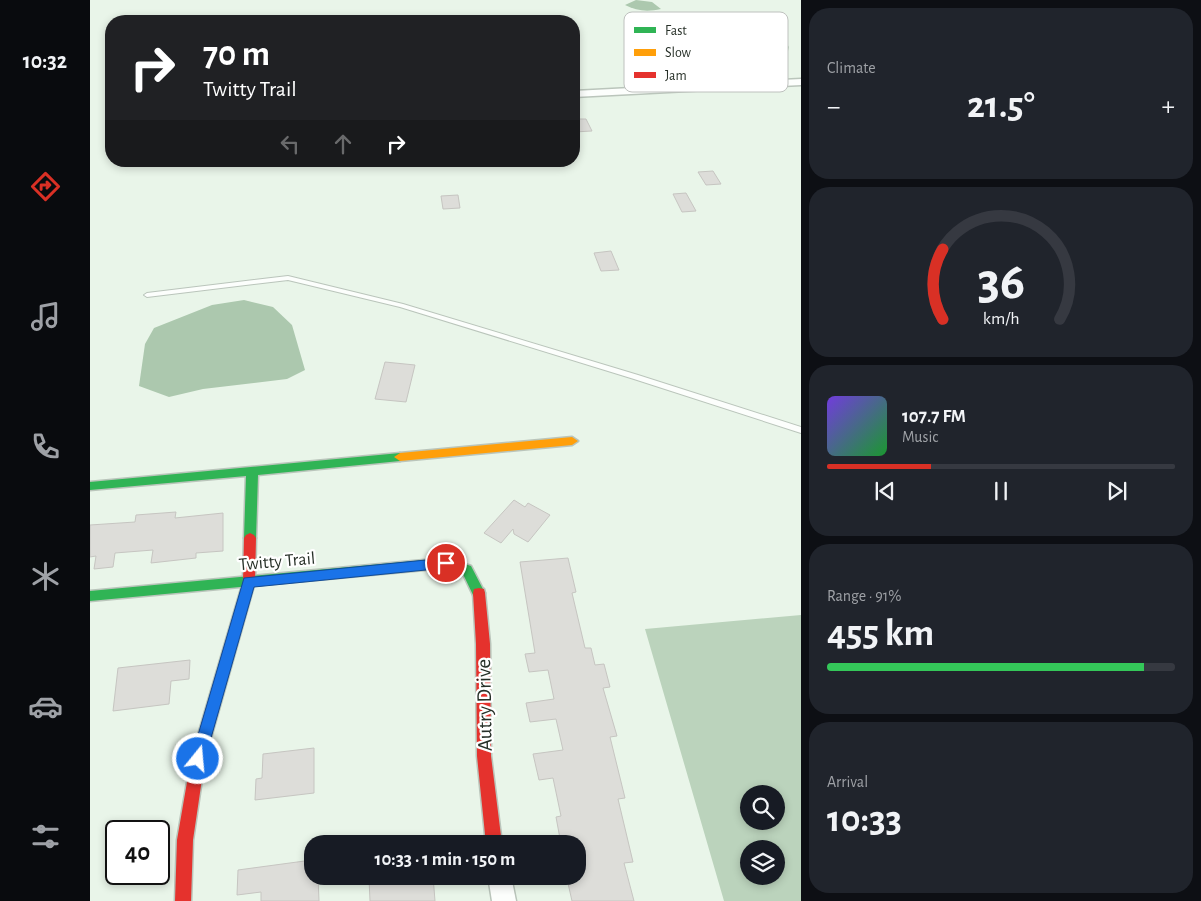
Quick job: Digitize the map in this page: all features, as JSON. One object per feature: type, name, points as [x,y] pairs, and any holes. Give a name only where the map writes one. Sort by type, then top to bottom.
[{"type":"street","points":[[788,83],[801,82]]},
{"type":"street","points":[[580,94],[624,91]]},
{"type":"street","points":[[90,486],[572,441]]},
{"type":"street","points":[[183,901],[184,840],[198,759],[249,582],[252,470]]},
{"type":"street","name":"Twitty Trail","points":[[90,596],[446,563],[467,570]]},
{"type":"street","name":"Autry Drive","points":[[467,570],[480,594],[483,644],[484,756],[493,835]]},
{"type":"street","points":[[501,885],[504,901]]},
{"type":"lane","points":[[146,295],[288,278],[427,312],[801,430]]},
{"type":"shaded area","points":[[636,0],[652,2],[661,9],[642,10],[625,5]]},
{"type":"shaded area","points":[[244,300],[273,307],[292,325],[305,370],[287,379],[203,389],[169,397],[139,386],[145,344],[154,328],[212,305]]},
{"type":"shaded area","points":[[801,615],[801,901],[724,901],[645,629]]},
{"type":"building","points":[[580,119],[586,119],[592,131],[580,132]]},
{"type":"building","points":[[713,171],[721,184],[706,185],[698,172]]},
{"type":"building","points":[[686,193],[696,211],[682,212],[673,194]]},
{"type":"building","points":[[458,195],[460,208],[443,209],[441,196]]},
{"type":"building","points":[[611,251],[619,270],[601,271],[594,253]]},
{"type":"building","points":[[385,362],[415,365],[406,402],[375,399]]},
{"type":"building","points":[[514,500],[525,507],[528,503],[550,515],[528,542],[514,534],[513,529],[501,543],[484,533]]},
{"type":"building","points":[[176,512],[175,518],[223,513],[223,551],[196,553],[196,558],[151,563],[153,550],[115,553],[113,567],[94,569],[96,556],[90,557],[90,525],[135,522],[136,515]]},
{"type":"building","points":[[568,558],[576,592],[572,593],[585,648],[591,648],[595,665],[604,664],[610,687],[603,688],[617,736],[610,737],[625,798],[618,799],[633,862],[624,863],[634,901],[572,901],[568,885],[586,885],[586,835],[559,835],[556,817],[561,816],[553,778],[539,780],[533,754],[563,750],[556,719],[530,722],[526,703],[554,699],[548,670],[529,672],[525,654],[535,653],[520,562]]},
{"type":"building","points":[[190,660],[189,679],[171,681],[169,704],[113,711],[118,668]]},
{"type":"building","points":[[314,748],[314,793],[255,800],[256,779],[262,778],[263,754]]},
{"type":"building","points":[[304,861],[304,885],[318,885],[319,901],[261,901],[261,892],[237,895],[238,870]]},
{"type":"building","points":[[369,885],[434,885],[435,901],[370,901]]},
{"type":"traffic: fast","points":[[90,486],[400,457]]},
{"type":"traffic: fast","points":[[250,538],[252,470]]},
{"type":"traffic: fast","points":[[90,596],[446,563],[467,570],[479,593]]},
{"type":"traffic: slow","points":[[400,457],[572,441]]},
{"type":"traffic: jam","points":[[183,901],[185,840],[198,759],[249,582],[250,538]]},
{"type":"traffic: jam","points":[[479,593],[483,644],[484,756],[493,835]]},
{"type":"route","points":[[198,759],[249,582],[446,563]]}]
